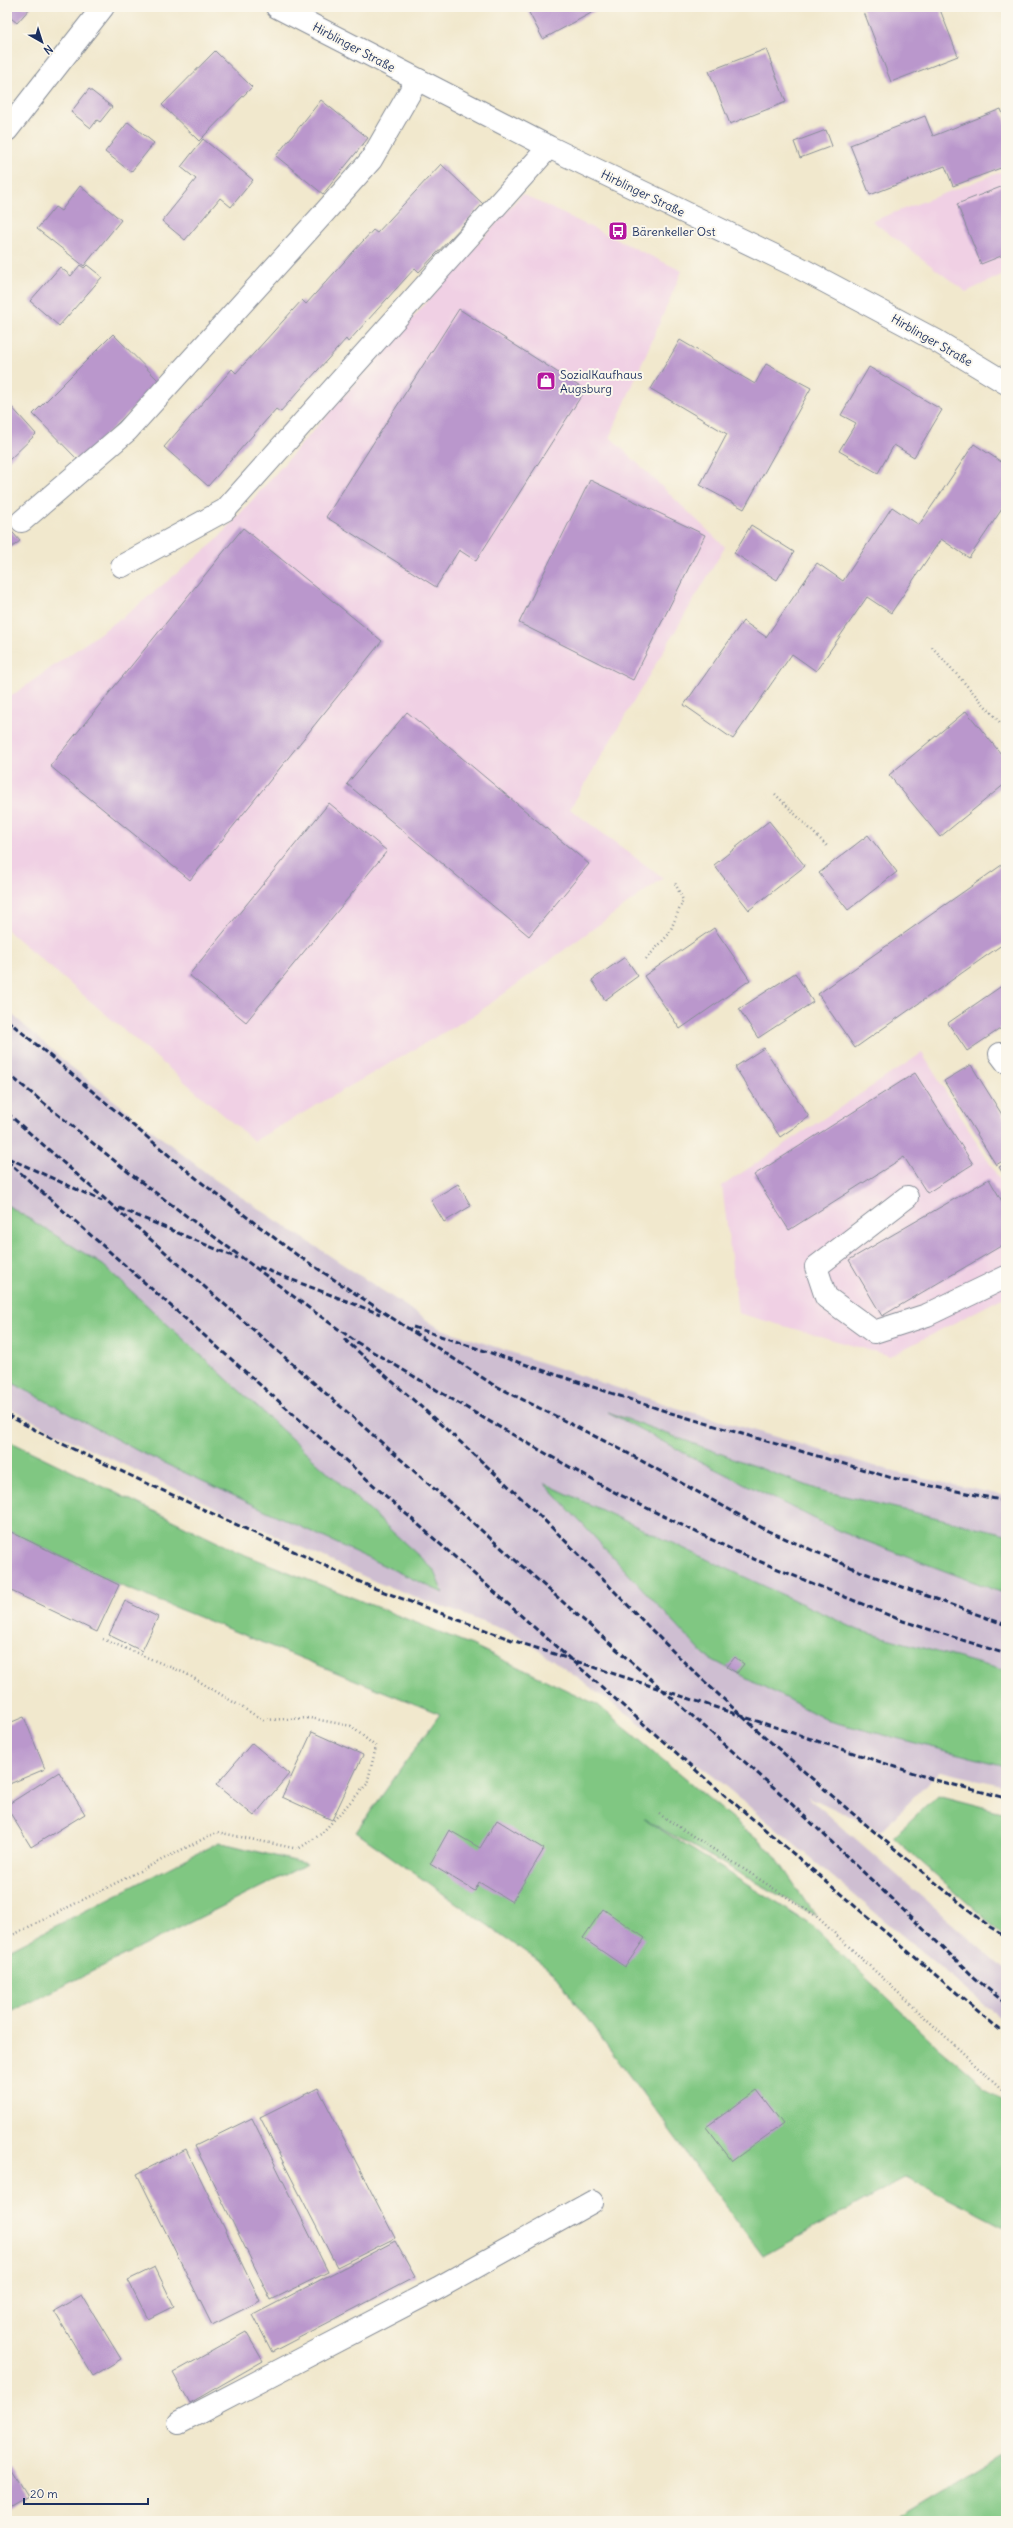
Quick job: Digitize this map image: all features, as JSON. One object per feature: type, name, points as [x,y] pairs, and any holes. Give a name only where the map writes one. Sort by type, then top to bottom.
[{"type":"street","points":[[7,130],[103,7]]},
{"type":"street","name":"Hirblinger Straße","points":[[277,7],[548,147],[796,266],[936,340],[1006,383]]},
{"type":"street","points":[[22,521],[127,432],[323,214],[371,160],[417,80]]},
{"type":"street","points":[[122,566],[225,510],[548,147]]},
{"type":"street","points":[[907,1197],[816,1267],[826,1297],[874,1332],[927,1315],[1006,1277]]},
{"type":"street","points":[[178,2423],[438,2288],[592,2202]]},
{"type":"path","points":[[932,647],[1006,729]]},
{"type":"path","points":[[775,794],[828,847]]},
{"type":"path","points":[[646,959],[669,934],[683,900],[674,881]]},
{"type":"path","points":[[7,1938],[217,1832],[298,1849],[321,1834],[367,1784],[376,1747],[351,1726],[310,1718],[263,1720],[187,1674],[103,1639]]},
{"type":"path","points":[[659,1814],[816,1916],[1006,2093]]},
{"type":"shaded area","points":[[1006,170],[1006,273],[966,292],[872,221]]},
{"type":"shaded area","points":[[522,194],[682,271],[610,437],[725,547],[570,809],[663,878],[476,1014],[254,1141],[7,930],[7,699],[131,611],[216,541]]},
{"type":"shaded area","points":[[7,1010],[70,1066],[214,1179],[439,1328],[677,1408],[898,1473],[1006,1496],[1006,1786],[940,1771],[881,1831],[807,1796],[1006,1971],[1006,2023],[713,1776],[518,1635],[376,1582],[64,1437],[7,1407]]},
{"type":"shaded area","points":[[922,1053],[1006,1190],[1006,1296],[890,1356],[738,1313],[722,1186]]},
{"type":"green space","points":[[7,1205],[103,1265],[433,1569],[443,1593],[138,1451],[7,1380]]},
{"type":"green space","points":[[608,1412],[819,1490],[1006,1534],[1006,1594],[839,1531],[699,1461]]},
{"type":"green space","points":[[7,1440],[238,1552],[472,1645],[598,1705],[772,1852],[816,1916],[644,1819],[810,1924],[938,2047],[1006,2105],[1006,2228],[906,2177],[763,2256],[551,1970],[356,1832],[440,1714],[119,1585],[7,1530]]},
{"type":"green space","points":[[544,1483],[858,1630],[1006,1671],[1006,1766],[829,1721],[705,1656]]},
{"type":"green space","points":[[937,1795],[1006,1813],[1006,1937],[893,1837]]},
{"type":"green space","points":[[219,1842],[307,1864],[7,2014],[7,1951]]},
{"type":"green space","points":[[1006,2452],[1006,2521],[892,2521]]},
{"type":"building","points":[[7,7],[31,7],[17,23],[7,15]]},
{"type":"building","points":[[526,7],[593,7],[595,11],[543,39]]},
{"type":"building","points":[[862,7],[939,7],[958,56],[891,82]]},
{"type":"building","points":[[766,49],[786,102],[730,124],[709,71]]},
{"type":"building","points":[[215,51],[252,87],[199,141],[162,105]]},
{"type":"building","points":[[89,89],[112,107],[100,122],[97,120],[91,128],[71,112]]},
{"type":"building","points":[[321,100],[368,138],[323,194],[276,156]]},
{"type":"building","points":[[1001,109],[1006,122],[1006,166],[953,186],[945,166],[870,195],[850,145],[925,116],[933,136]]},
{"type":"building","points":[[128,122],[154,143],[131,172],[105,152]]},
{"type":"building","points":[[826,130],[832,146],[800,158],[794,142]]},
{"type":"building","points":[[203,139],[253,180],[231,207],[220,198],[185,240],[162,221],[196,179],[181,167]]},
{"type":"building","points":[[441,164],[483,204],[419,272],[415,268],[348,342],[346,339],[280,412],[276,409],[208,486],[164,447],[232,369],[236,373],[302,300],[306,304],[373,230],[377,233]]},
{"type":"building","points":[[1006,185],[1006,254],[981,264],[957,204]]},
{"type":"building","points":[[80,186],[121,220],[84,266],[37,229],[55,207],[61,211]]},
{"type":"building","points":[[80,265],[84,268],[87,265],[102,277],[59,326],[30,301],[60,267],[71,276]]},
{"type":"building","points":[[459,309],[585,390],[476,561],[459,550],[436,587],[326,517]]},
{"type":"building","points":[[113,334],[160,382],[79,461],[33,414]]},
{"type":"building","points":[[680,340],[755,384],[766,364],[811,388],[744,509],[700,485],[727,434],[651,389]]},
{"type":"building","points":[[869,367],[942,410],[914,457],[894,445],[878,473],[839,451],[856,423],[841,415]]},
{"type":"building","points":[[10,405],[36,434],[7,462],[7,407]]},
{"type":"building","points":[[974,444],[1006,465],[1006,503],[969,558],[941,539],[891,613],[867,597],[816,671],[792,654],[733,739],[684,705],[743,621],[766,637],[817,563],[843,581],[892,507],[919,525]]},
{"type":"building","points":[[590,480],[705,535],[633,680],[519,623]]},
{"type":"building","points":[[751,525],[794,552],[777,580],[734,553]]},
{"type":"building","points":[[7,526],[20,541],[7,551]]},
{"type":"building","points":[[243,528],[382,641],[190,880],[50,766]]},
{"type":"building","points":[[966,711],[1006,760],[1006,783],[940,837],[889,775]]},
{"type":"building","points":[[407,712],[589,864],[529,936],[347,784]]},
{"type":"building","points":[[329,803],[387,851],[246,1022],[189,975]]},
{"type":"building","points":[[769,821],[805,866],[749,910],[714,865]]},
{"type":"building","points":[[868,835],[897,872],[848,910],[819,873]]},
{"type":"building","points":[[1006,862],[1006,942],[855,1048],[818,994]]},
{"type":"building","points":[[714,928],[750,980],[680,1029],[644,976]]},
{"type":"building","points":[[625,957],[638,976],[605,1000],[592,980]]},
{"type":"building","points":[[795,973],[813,1002],[758,1038],[739,1009]]},
{"type":"building","points":[[1006,983],[1006,1025],[967,1051],[948,1023]]},
{"type":"building","points":[[764,1048],[809,1117],[780,1137],[735,1067]]},
{"type":"building","points":[[971,1065],[1006,1121],[1006,1159],[996,1165],[944,1081]]},
{"type":"building","points":[[915,1073],[973,1164],[927,1193],[904,1157],[789,1230],[754,1175]]},
{"type":"building","points":[[1006,1163],[1006,1179],[999,1167]]},
{"type":"building","points":[[989,1179],[1006,1208],[1006,1243],[882,1316],[849,1260]]},
{"type":"building","points":[[458,1184],[471,1206],[444,1222],[431,1200]]},
{"type":"building","points":[[7,1530],[119,1585],[97,1632],[7,1589]]},
{"type":"building","points":[[125,1601],[158,1617],[142,1651],[109,1635]]},
{"type":"building","points":[[735,1657],[744,1664],[737,1673],[727,1667]]},
{"type":"building","points":[[24,1717],[45,1769],[7,1785],[7,1724]]},
{"type":"building","points":[[312,1732],[363,1755],[332,1820],[282,1797]]},
{"type":"building","points":[[252,1743],[289,1774],[254,1816],[216,1785]]},
{"type":"building","points":[[59,1772],[85,1814],[31,1847],[7,1808],[7,1805]]},
{"type":"building","points":[[497,1820],[544,1849],[512,1902],[479,1882],[475,1891],[430,1864],[449,1830],[480,1848]]},
{"type":"building","points":[[603,1909],[645,1938],[625,1967],[583,1938]]},
{"type":"building","points":[[318,2088],[395,2238],[337,2267],[260,2117]]},
{"type":"building","points":[[757,2090],[783,2124],[732,2161],[706,2127]]},
{"type":"building","points":[[252,2118],[328,2272],[271,2300],[195,2146]]},
{"type":"building","points":[[186,2149],[260,2301],[212,2325],[137,2174]]},
{"type":"building","points":[[395,2241],[415,2277],[272,2352],[253,2315]]},
{"type":"building","points":[[155,2267],[174,2306],[148,2319],[128,2280]]},
{"type":"building","points":[[82,2295],[121,2359],[93,2376],[54,2311]]},
{"type":"building","points":[[246,2332],[263,2361],[190,2403],[173,2373]]},
{"type":"building","points":[[10,2467],[28,2496],[7,2508],[7,2468]]},
{"type":"railway","points":[[7,1020],[202,1183],[297,1255],[492,1384],[622,1450],[768,1531],[862,1572],[1006,1625]]},
{"type":"railway","points":[[7,1073],[132,1175],[309,1308],[358,1343],[487,1420],[610,1490],[737,1552],[903,1621],[1006,1654]]},
{"type":"railway","points":[[7,1113],[780,1793],[975,1978],[1006,2004]]},
{"type":"railway","points":[[8,1158],[102,1201]]},
{"type":"railway","points":[[7,1161],[707,1780],[1006,2035]]},
{"type":"railway","points":[[119,1208],[237,1258]]},
{"type":"railway","points":[[259,1267],[380,1314]]},
{"type":"railway","points":[[413,1327],[671,1413],[892,1478],[1006,1501]]},
{"type":"railway","points":[[344,1339],[519,1496],[683,1661],[739,1713],[845,1807],[990,1927],[1006,1936]]},
{"type":"railway","points":[[7,1415],[58,1442],[371,1587],[512,1640],[935,1780],[1006,1798]]},
{"type":"place","name":"Bärenkeller Ost","points":[[618,231]]},
{"type":"place","name":"SozialKaufhaus Augsburg","points":[[546,381]]}]
